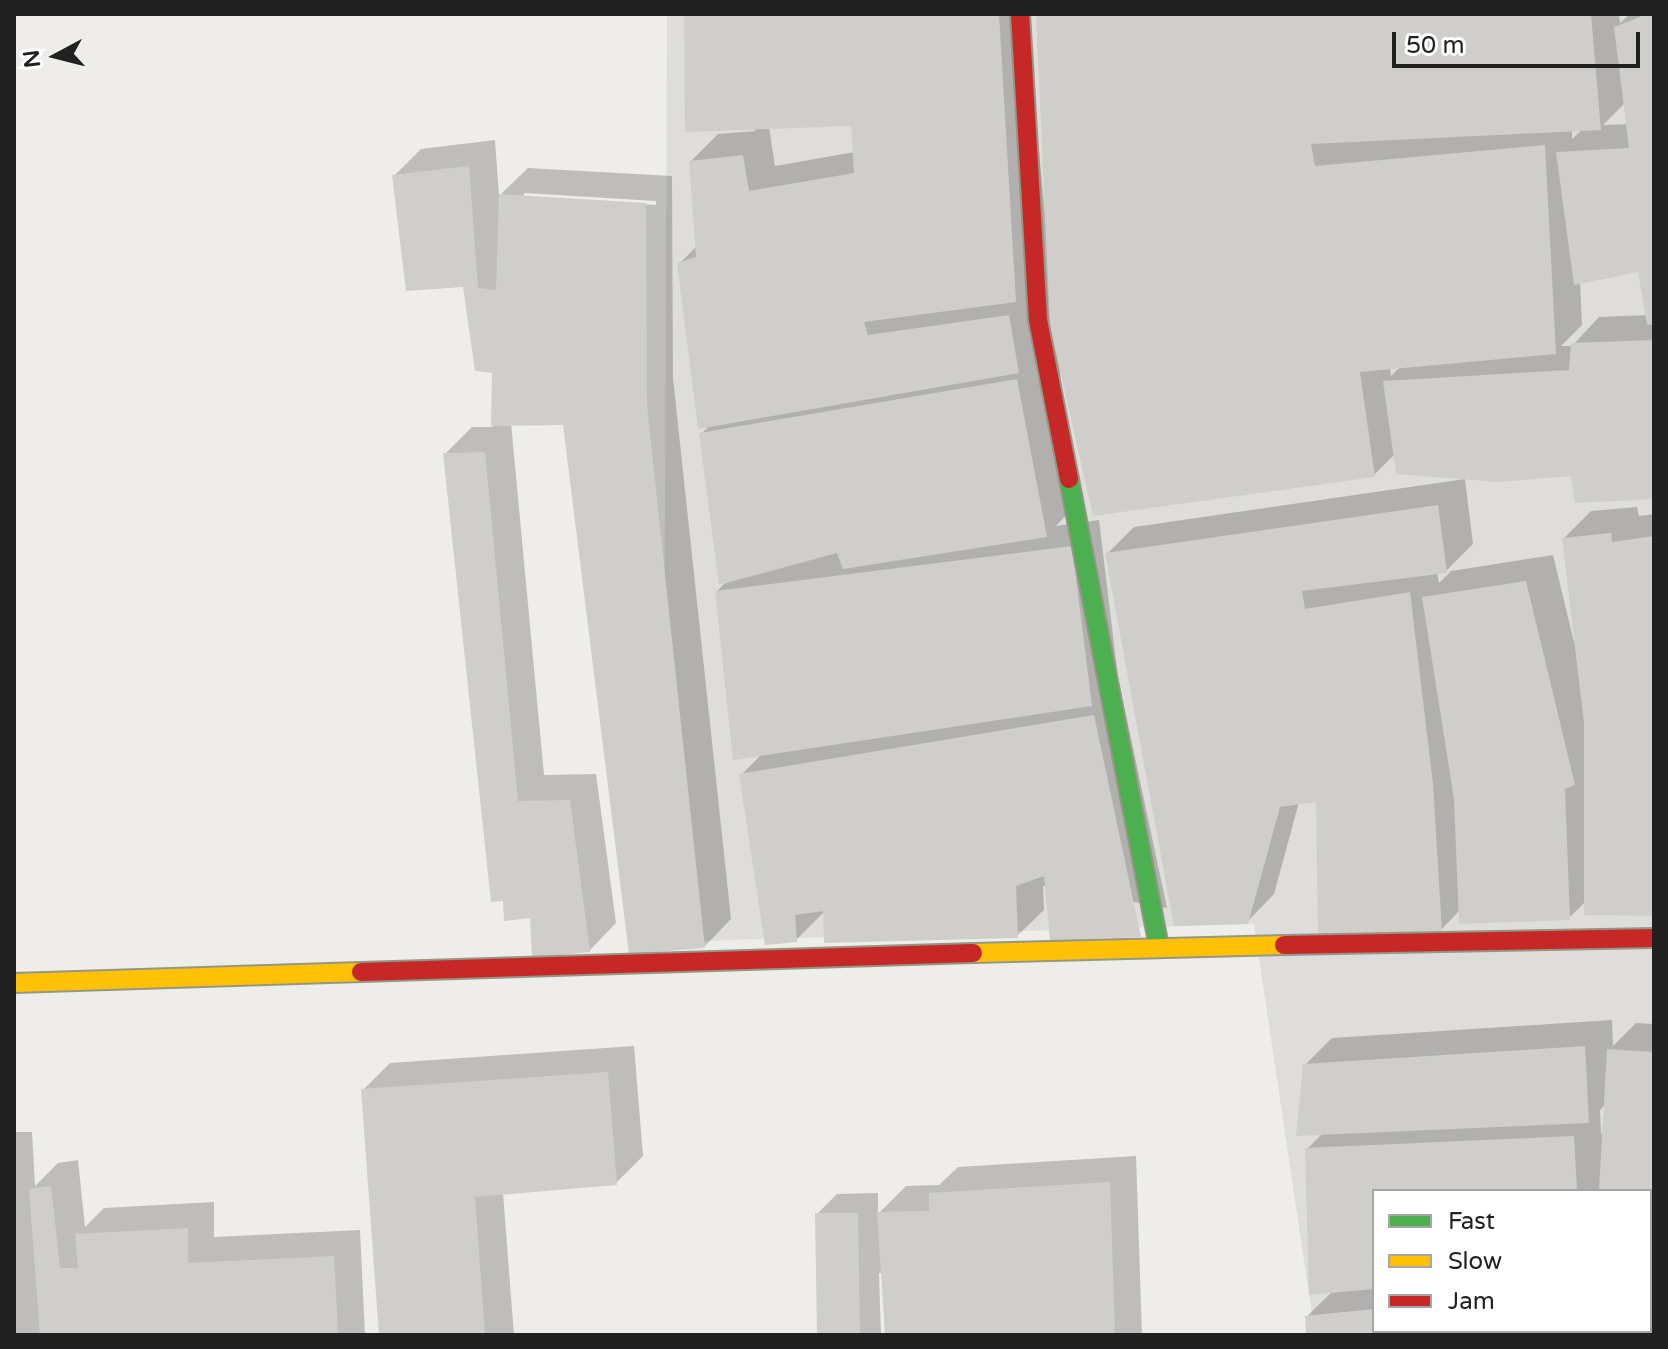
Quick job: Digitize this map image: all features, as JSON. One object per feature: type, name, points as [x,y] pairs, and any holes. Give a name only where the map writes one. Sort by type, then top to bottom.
[{"type":"street","points":[[1020,14],[1038,320],[1159,947]]},
{"type":"street","points":[[14,983],[1159,947],[1654,938]]},
{"type":"shaded area","points":[[667,14],[1654,14],[1654,1335],[1315,1335],[1254,924],[663,942]]},
{"type":"building","points":[[684,14],[999,14],[1016,302],[864,322],[868,335],[1009,315],[1019,373],[698,429],[677,263],[696,257],[689,161],[743,155],[749,191],[854,173],[851,126],[685,132]]},
{"type":"building","points":[[1036,14],[1591,14],[1601,130],[1311,144],[1315,166],[1545,145],[1556,354],[1360,372],[1375,477],[1093,516],[1050,326]]},
{"type":"building","points":[[1639,14],[1654,14],[1654,324],[1647,325],[1638,272],[1574,285],[1556,152],[1629,148],[1614,27],[1640,17]]},
{"type":"building","points":[[469,166],[478,288],[496,290],[499,194],[646,203],[647,406],[705,948],[629,954],[563,425],[491,426],[492,373],[475,371],[463,287],[406,291],[392,175]]},
{"type":"building","points":[[1654,340],[1654,499],[1575,503],[1571,476],[1499,482],[1396,474],[1383,381],[1569,370],[1571,343]]},
{"type":"building","points":[[1017,379],[1047,537],[843,569],[837,553],[719,585],[699,433]]},
{"type":"building","points":[[485,452],[518,801],[570,800],[590,952],[532,958],[530,918],[504,921],[503,901],[491,902],[443,453]]},
{"type":"building","points":[[1438,505],[1447,573],[1302,591],[1305,609],[1410,592],[1433,784],[1442,931],[1318,936],[1316,802],[1280,807],[1248,924],[1174,926],[1105,553]]},
{"type":"building","points":[[1611,533],[1612,542],[1654,536],[1654,916],[1584,915],[1584,723],[1562,538]]},
{"type":"building","points":[[1072,546],[1092,706],[733,760],[715,591]]},
{"type":"building","points":[[1526,581],[1575,785],[1565,789],[1570,920],[1459,924],[1454,799],[1422,597]]},
{"type":"building","points":[[1094,715],[1141,937],[1050,941],[1044,876],[1016,886],[1018,938],[824,943],[823,911],[795,915],[797,942],[765,945],[739,774]]},
{"type":"building","points":[[1585,1046],[1589,1123],[1296,1136],[1303,1064]]},
{"type":"building","points":[[1607,1049],[1654,1052],[1654,1268],[1652,1189],[1599,1189]]},
{"type":"building","points":[[608,1072],[617,1185],[475,1197],[485,1335],[379,1335],[361,1089]]},
{"type":"building","points":[[1574,1136],[1577,1189],[1372,1189],[1372,1289],[1309,1295],[1305,1148]]},
{"type":"building","points":[[1110,1182],[1115,1335],[885,1335],[877,1212],[929,1211],[929,1193]]},
{"type":"building","points":[[51,1186],[60,1268],[78,1268],[75,1234],[188,1228],[188,1263],[334,1256],[338,1335],[40,1335],[29,1189]]},
{"type":"building","points":[[815,1213],[858,1213],[860,1335],[817,1335]]},
{"type":"building","points":[[1652,1284],[1654,1335],[1499,1335],[1652,1333]]},
{"type":"building","points":[[1372,1309],[1372,1333],[1485,1335],[1306,1335],[1305,1316]]},
{"type":"traffic: fast","points":[[1069,479],[1159,947]]},
{"type":"traffic: slow","points":[[973,953],[1284,945]]},
{"type":"traffic: slow","points":[[14,983],[361,972]]},
{"type":"traffic: jam","points":[[1020,14],[1038,320],[1069,479]]},
{"type":"traffic: jam","points":[[1284,945],[1654,938]]},
{"type":"traffic: jam","points":[[361,972],[973,953]]}]
